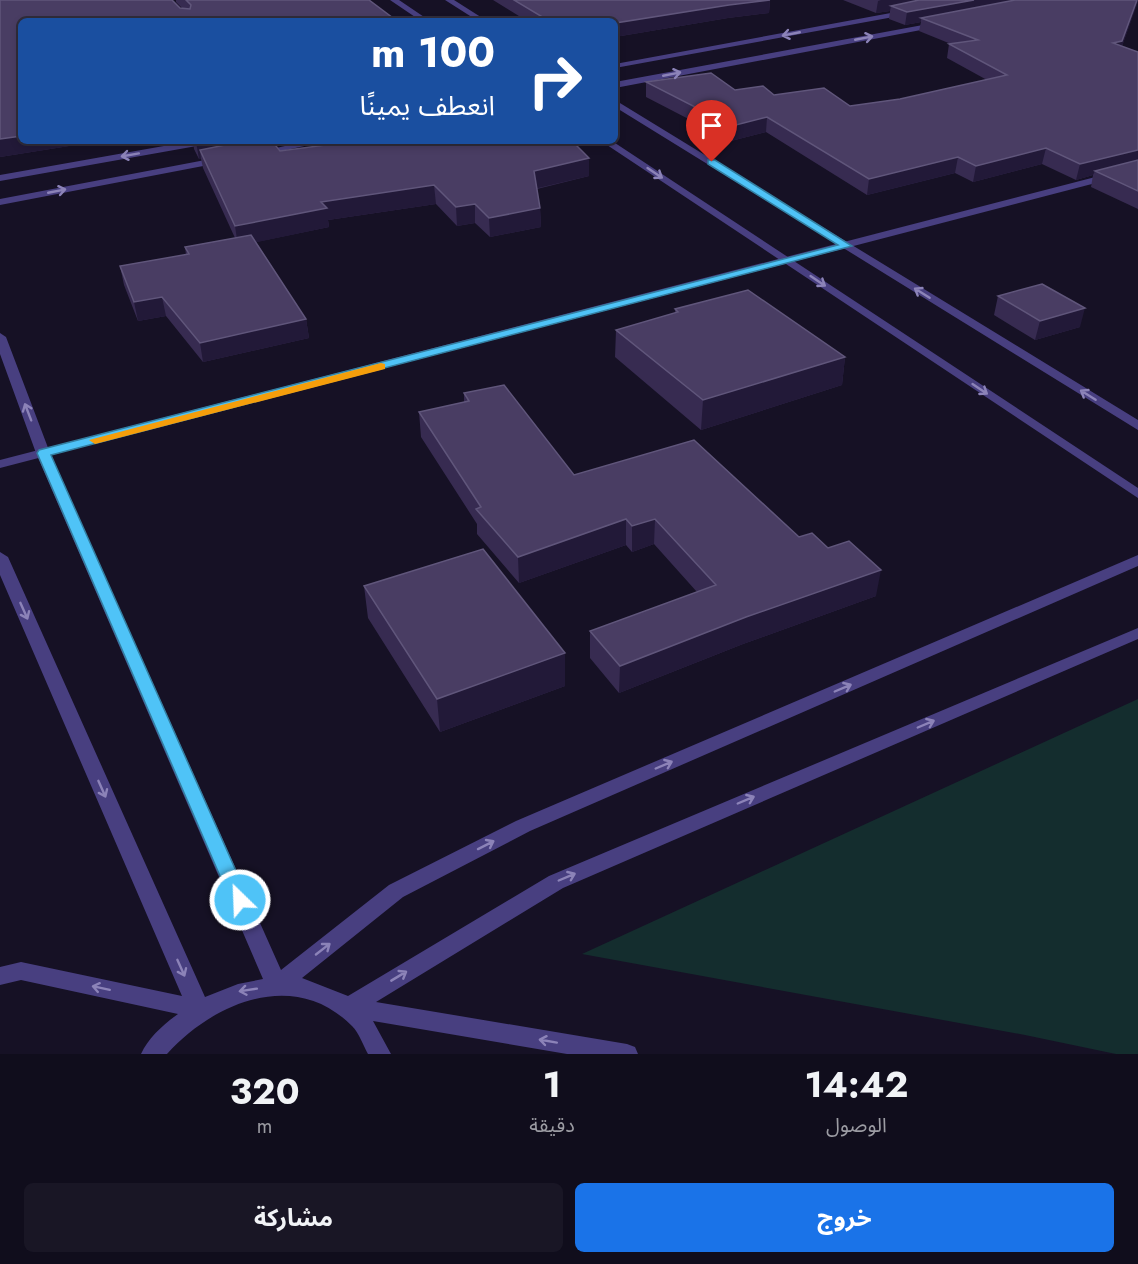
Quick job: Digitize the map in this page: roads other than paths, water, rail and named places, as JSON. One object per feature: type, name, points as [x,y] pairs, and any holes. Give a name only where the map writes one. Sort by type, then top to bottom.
[{"type":"street","points":[[394,0],[421,18]]},
{"type":"street","points":[[449,0],[478,18]]},
{"type":"street","points":[[618,65],[915,11]]},
{"type":"street","points":[[618,84],[948,22]]},
{"type":"street","points":[[618,105],[1138,426]]},
{"type":"street","points":[[0,178],[191,144]]},
{"type":"street","points":[[244,156],[298,144]]},
{"type":"street","points":[[611,144],[1138,494]]},
{"type":"street","points":[[0,202],[232,158]]},
{"type":"street","points":[[0,464],[1138,169]]},
{"type":"street","points":[[0,337],[44,453],[277,986]]},
{"type":"street","points":[[0,557],[199,1009]]},
{"type":"street","points":[[277,986],[396,891],[523,826],[1138,560]]},
{"type":"street","points":[[349,1007],[556,882],[1138,633]]},
{"type":"street","points":[[0,976],[21,970],[199,1009]]},
{"type":"street","points":[[152,1054],[166,1035],[199,1009],[235,992],[277,986],[315,991],[349,1007],[627,1054]]},
{"type":"street","points":[[349,1007],[373,1034],[380,1054]]}]
